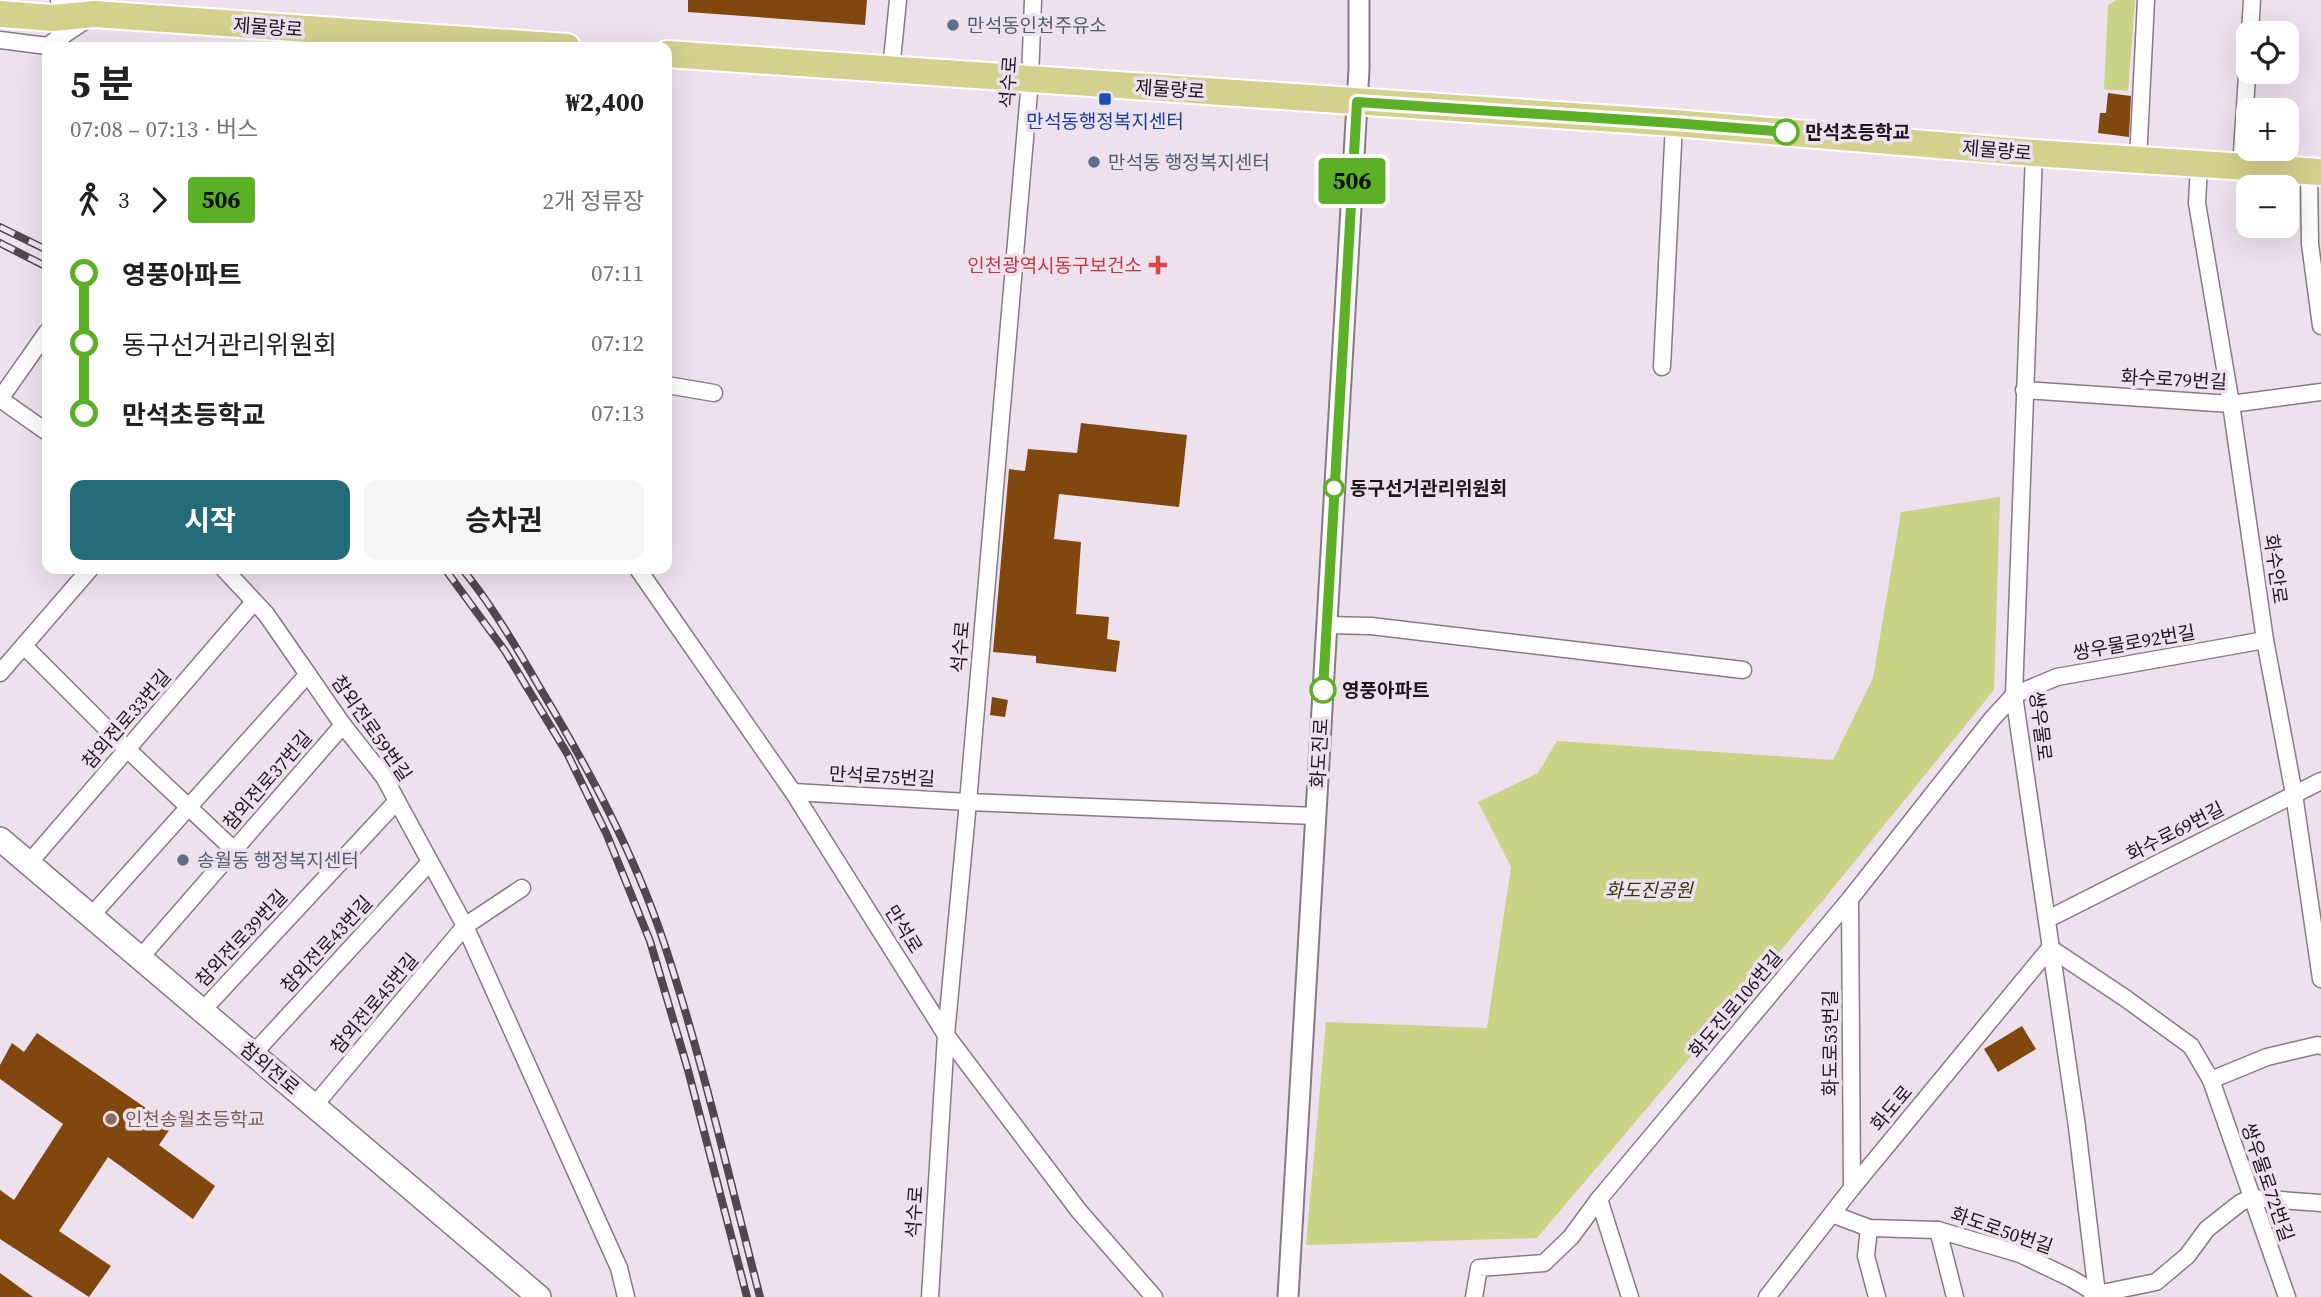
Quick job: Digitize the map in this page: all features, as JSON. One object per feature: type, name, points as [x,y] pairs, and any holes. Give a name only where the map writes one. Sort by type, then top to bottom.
[{"type":"main road","name":"제물량로","points":[[0,14],[56,9],[94,14],[495,42]]},
{"type":"main road","name":"제물량로","points":[[672,54],[1674,123],[2034,153],[2315,172]]},
{"type":"main road","name":"참외전로","points":[[0,839],[539,1297]]},
{"type":"street","points":[[891,70],[898,0]]},
{"type":"street","name":"석수로","points":[[930,1297],[946,1035],[1030,80],[1033,0]]},
{"type":"street","name":"화도진로","points":[[1287,1297],[1357,102],[1360,0]]},
{"type":"street","points":[[2138,160],[2146,0]]},
{"type":"street","points":[[2251,21],[2252,0]]},
{"type":"street","points":[[54,42],[94,14]]},
{"type":"street","points":[[0,40],[42,46]]},
{"type":"street","points":[[2241,167],[2246,84]]},
{"type":"street","points":[[1662,367],[1674,123]]},
{"type":"street","name":"쌍우물로","points":[[2034,153],[2014,695],[2080,1152],[2094,1296]]},
{"type":"street","name":"화수안로","points":[[2199,165],[2197,204],[2231,404],[2265,640],[2316,906],[2321,979]]},
{"type":"street","points":[[2315,172],[2310,244],[2321,326]]},
{"type":"street","points":[[42,339],[0,399],[42,428]]},
{"type":"street","points":[[672,386],[714,393]]},
{"type":"street","name":"화수로79번길","points":[[2024,390],[2231,404],[2321,392]]},
{"type":"street","points":[[0,673],[86,574]]},
{"type":"street","name":"참외전로59번길","points":[[229,574],[266,614],[343,724],[384,777],[465,926],[620,1268],[625,1297]]},
{"type":"street","name":"만석로","points":[[641,574],[793,792],[946,1035],[1079,1211],[1154,1297]]},
{"type":"street","name":"참외전로33번길","points":[[29,863],[254,601]]},
{"type":"street","points":[[1326,625],[1371,626],[1743,670]]},
{"type":"street","name":"쌍우물로92번길","points":[[2014,695],[2057,677],[2265,640]]},
{"type":"street","points":[[24,646],[127,749],[234,850]]},
{"type":"street","points":[[91,916],[307,674]]},
{"type":"street","name":"화도진로106번길","points":[[1474,1297],[1479,1268],[1544,1262],[1571,1237],[1599,1199],[1850,899],[1992,719],[2014,695]]},
{"type":"street","name":"참외전로37번길","points":[[140,958],[343,724]]},
{"type":"street","name":"화수로69번길","points":[[2048,919],[2321,781]]},
{"type":"street","name":"만석로75번길","points":[[793,792],[1316,816]]},
{"type":"street","name":"참외전로39번길","points":[[202,1011],[397,801]]},
{"type":"street","name":"참외전로43번길","points":[[253,1054],[430,862]]},
{"type":"street","points":[[465,926],[522,888]]},
{"type":"street","name":"화도로53번길","points":[[1850,899],[1852,1188]]},
{"type":"street","name":"참외전로45번길","points":[[314,1105],[465,926]]},
{"type":"street","name":"화도로","points":[[1768,1297],[1852,1188],[2050,948]]},
{"type":"street","name":"쌍우물로72번길","points":[[2050,948],[2191,1046],[2211,1080],[2287,1297]]},
{"type":"street","points":[[2211,1080],[2267,1057],[2321,1046]]},
{"type":"street","points":[[2094,1296],[2156,1282],[2187,1256],[2207,1229],[2239,1203],[2251,1198],[2321,1203]]},
{"type":"street","points":[[1599,1199],[1630,1297]]},
{"type":"street","name":"화도로50번길","points":[[1832,1214],[1869,1228],[1938,1230],[2020,1254],[2072,1279],[2094,1296]]},
{"type":"street","points":[[1869,1228],[1866,1256],[1877,1297]]},
{"type":"street","points":[[1938,1230],[1955,1297]]},
{"type":"green space","points":[[2117,0],[2135,0],[2128,91],[2104,89],[2108,5]]},
{"type":"green space","name":"화도진공원","points":[[2000,497],[1994,690],[1820,904],[1537,1238],[1306,1245],[1326,1022],[1487,1028],[1511,867],[1478,802],[1538,773],[1557,741],[1833,760],[1873,678],[1901,512]]},
{"type":"building","points":[[688,0],[867,0],[865,25],[688,12]]},
{"type":"building","points":[[2108,93],[2131,96],[2129,137],[2098,133],[2100,113],[2106,113]]},
{"type":"building","points":[[1081,423],[1187,435],[1179,507],[1059,494],[1054,539],[1081,542],[1076,614],[1109,617],[1107,639],[1120,641],[1116,672],[1036,663],[1036,656],[993,652],[1009,469],[1025,471],[1028,449],[1077,453]]},
{"type":"building","points":[[992,697],[1008,700],[1005,717],[990,715]]},
{"type":"building","points":[[2022,1026],[2036,1049],[1998,1072],[1984,1049]]},
{"type":"building","points":[[37,1033],[172,1126],[159,1145],[215,1186],[193,1219],[108,1157],[59,1231],[111,1266],[89,1297],[0,1239],[0,1190],[14,1200],[63,1124],[0,1079],[0,1065],[12,1043],[24,1052]]},
{"type":"building","points":[[0,1273],[33,1297],[0,1297]]},
{"type":"railway","points":[[0,227],[42,248]]},
{"type":"railway","points":[[0,243],[42,264]]},
{"type":"railway","points":[[449,574],[505,651],[568,755],[607,835],[650,941],[688,1070],[747,1297]]},
{"type":"railway","points":[[466,574],[503,627],[558,718],[592,779],[638,874],[663,940],[690,1028],[760,1297]]},
{"type":"bus line","name":"506","points":[[1323,690],[1357,102],[1786,132]]},
{"type":"place","name":"만석동인천주유소","points":[[953,25]]},
{"type":"place","name":"만석동행정복지센터","points":[[1105,99]]},
{"type":"place","name":"만석초등학교","points":[[1786,132]]},
{"type":"place","name":"만석동 행정복지센터","points":[[1094,162]]},
{"type":"place","name":"인천광역시동구보건소","points":[[1158,265]]},
{"type":"place","name":"동구선거관리위원회","points":[[1334,488]]},
{"type":"place","name":"영풍아파트","points":[[1323,690]]},
{"type":"place","name":"송월동 행정복지센터","points":[[183,860]]},
{"type":"place","name":"인천송월초등학교","points":[[111,1119]]}]
